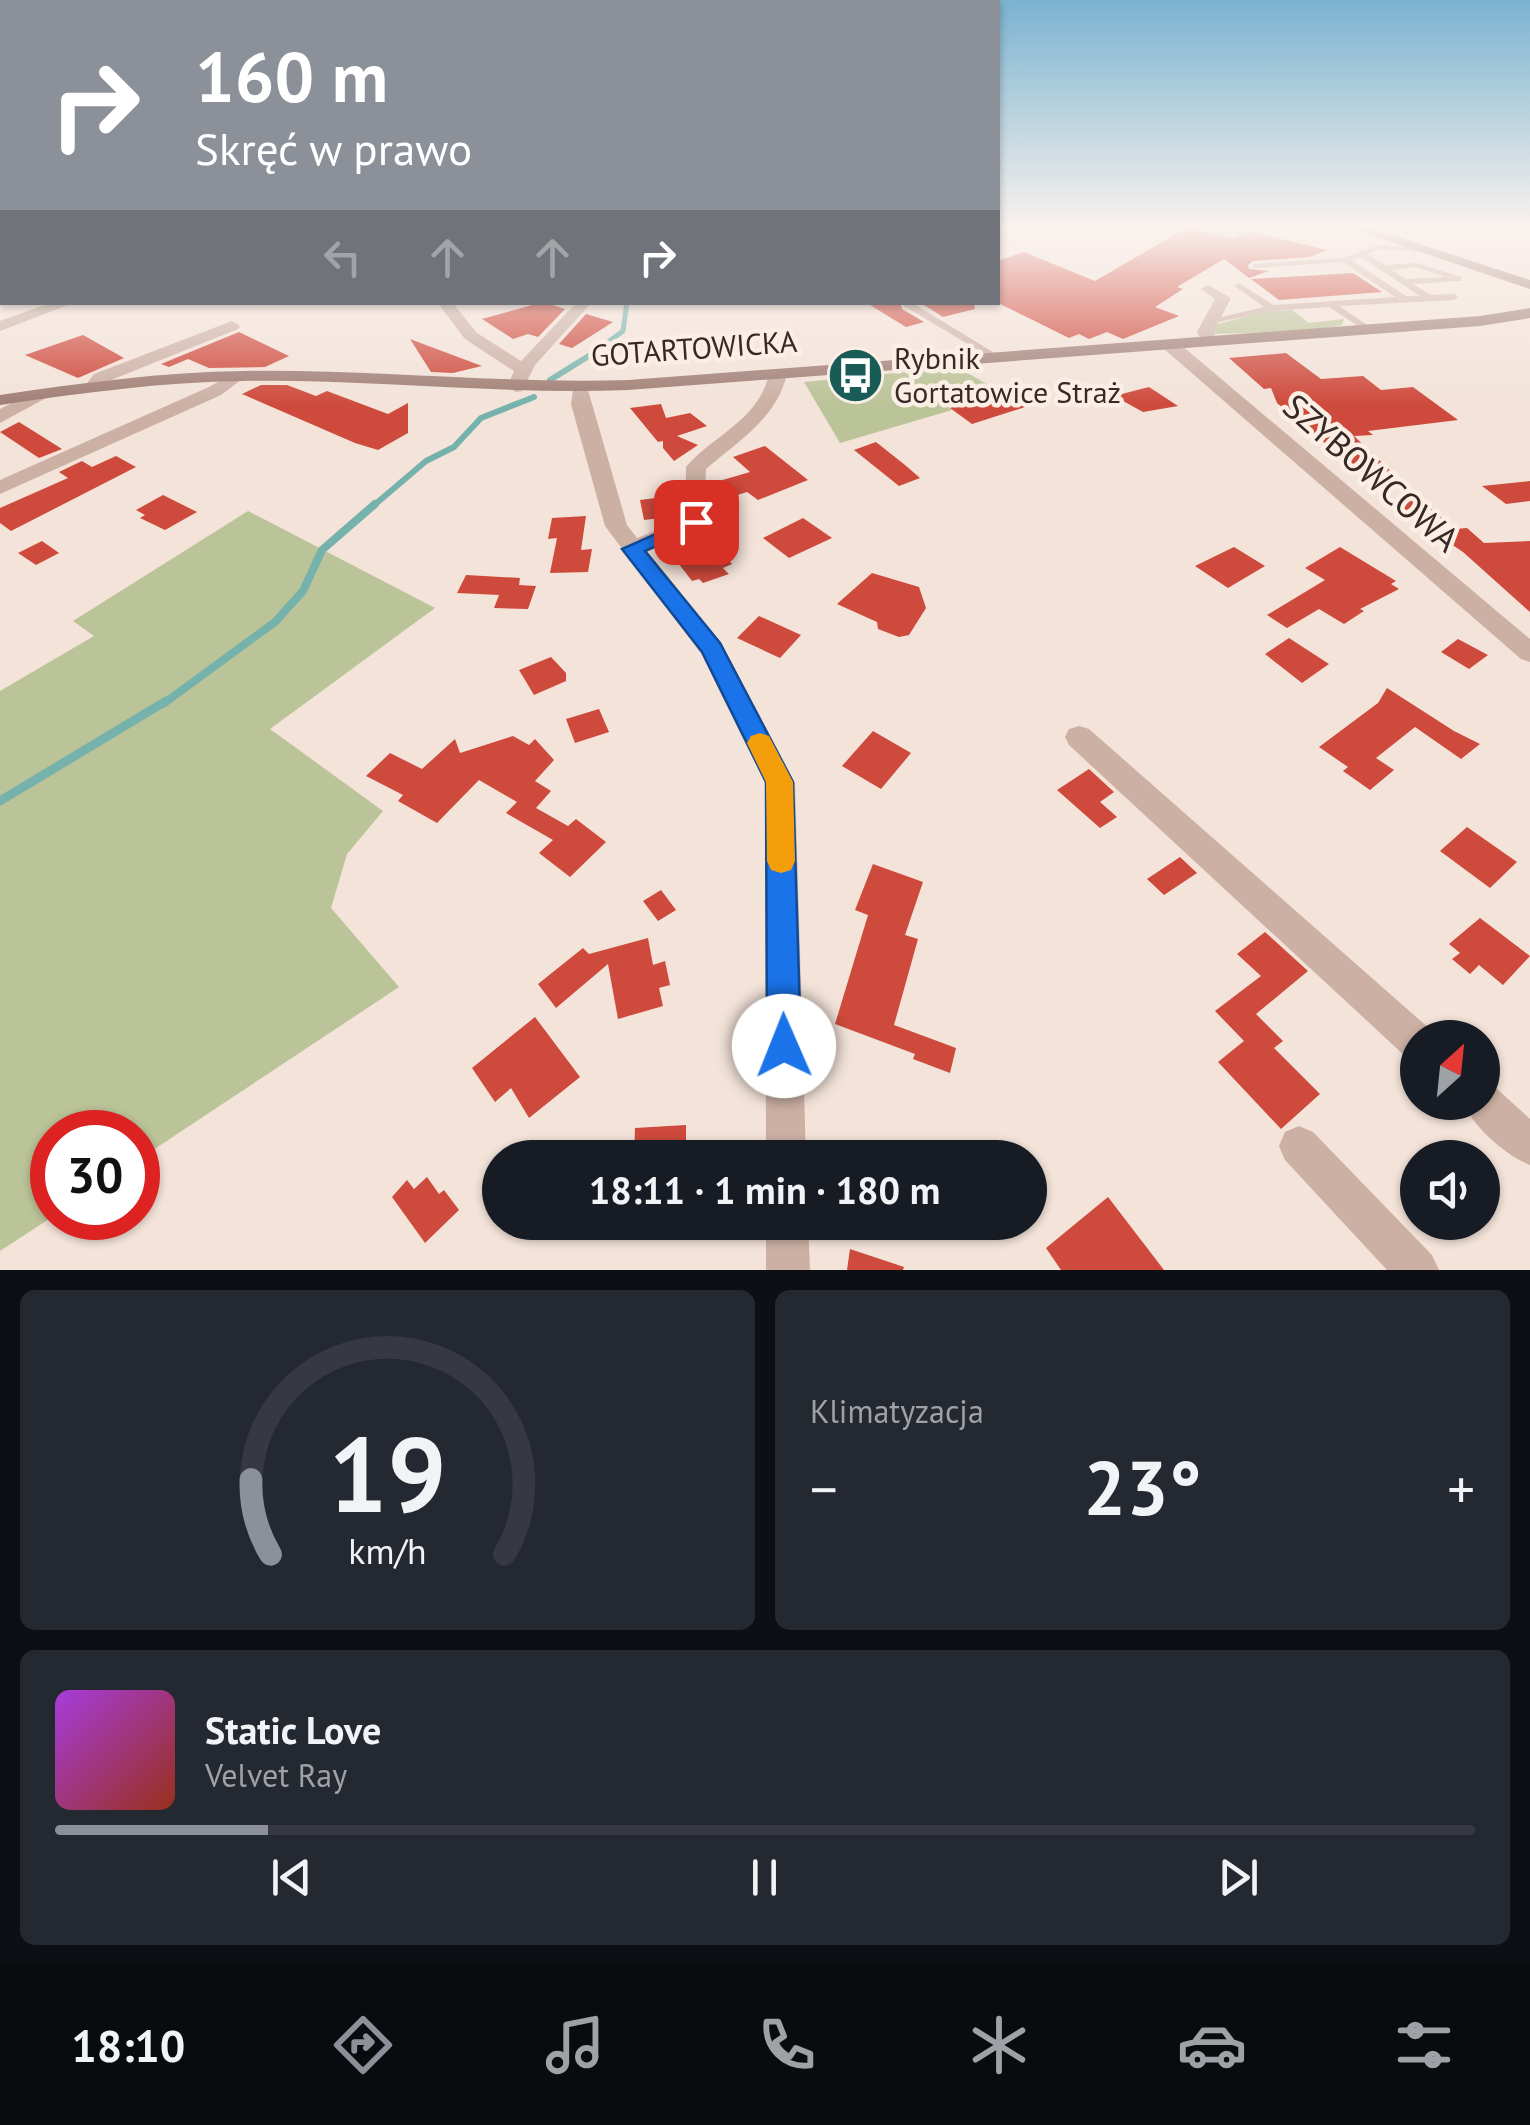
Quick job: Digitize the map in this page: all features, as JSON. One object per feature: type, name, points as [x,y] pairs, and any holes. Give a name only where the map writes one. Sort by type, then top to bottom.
[{"type":"street","points":[[1500,286],[1523,295]]},
{"type":"street","points":[[1208,289],[1223,298],[1209,331]]},
{"type":"street","points":[[1496,316],[1523,295]]},
{"type":"street","points":[[0,326],[60,305]]},
{"type":"street","points":[[446,305],[471,336],[518,378],[583,305]]},
{"type":"street","name":"GOTARTOWICKA","points":[[0,400],[93,387],[236,376],[518,378],[580,387],[1169,344],[1209,331],[1366,328],[1530,316]]},
{"type":"street","points":[[93,387],[100,378],[232,326]]},
{"type":"street","name":"SZYBOWCOWA","points":[[1169,344],[1530,652]]},
{"type":"street","points":[[632,549],[696,522],[696,467],[758,415],[777,388],[778,374]]},
{"type":"street","points":[[0,488],[215,391],[236,376]]},
{"type":"street","points":[[580,387],[580,404],[616,526],[712,648],[780,782],[786,1140]]},
{"type":"street","name":"GOTARTOWICKA","points":[[0,418],[40,394]]},
{"type":"street","points":[[1079,738],[1400,1027]]},
{"type":"street","points":[[1500,1118],[1530,1144]]},
{"type":"street","points":[[1299,1146],[1417,1270]]},
{"type":"street","points":[[787,1240],[788,1270]]},
{"type":"lane","points":[[1242,286],[1272,308]]},
{"type":"lane","points":[[1385,286],[1404,299]]},
{"type":"lane","points":[[1411,286],[1429,298]]},
{"type":"lane","points":[[1209,331],[1272,308],[1454,297]]},
{"type":"lane","points":[[1332,304],[1366,328]]},
{"type":"lane","points":[[909,305],[987,348],[996,357]]},
{"type":"green space","points":[[1292,310],[1309,323],[1344,319],[1342,325],[1310,331],[1211,334],[1214,325],[1267,311]]},
{"type":"green space","points":[[957,367],[997,390],[946,405],[952,410],[840,443],[804,382]]},
{"type":"green space","points":[[248,511],[435,608],[270,729],[383,811],[347,854],[331,908],[399,987],[160,1145],[160,1110],[30,1110],[30,1231],[0,1251],[0,691],[94,636],[73,621]]},
{"type":"building","points":[[1000,286],[1183,289],[1155,307],[1179,316],[1123,339],[1107,332],[1089,339],[1079,334],[1069,338],[1000,304]]},
{"type":"building","points":[[1261,286],[1373,286],[1382,292],[1279,300]]},
{"type":"building","points":[[532,305],[565,309],[538,337],[528,334],[513,339],[482,319]]},
{"type":"building","points":[[870,305],[901,305],[924,322],[906,327]]},
{"type":"building","points":[[924,305],[974,305],[975,309],[943,317]]},
{"type":"building","points":[[586,314],[613,322],[572,348],[559,344]]},
{"type":"building","points":[[239,332],[289,356],[265,367],[209,368],[188,359],[169,367],[161,364]]},
{"type":"building","points":[[83,335],[124,358],[78,378],[25,355]]},
{"type":"building","points":[[410,339],[482,366],[453,373],[431,372]]},
{"type":"building","points":[[1286,353],[1321,379],[1363,376],[1381,390],[1413,387],[1458,420],[1354,436],[1396,476],[1368,479],[1277,403],[1271,388],[1264,389],[1229,358]]},
{"type":"building","points":[[261,385],[287,385],[316,396],[327,391],[388,414],[408,403],[408,433],[378,450],[355,443],[242,394]]},
{"type":"building","points":[[1149,387],[1178,406],[1143,412],[1114,396]]},
{"type":"building","points":[[1002,392],[1025,407],[972,424],[950,408]]},
{"type":"building","points":[[661,404],[666,418],[690,413],[707,426],[677,436],[698,445],[674,461],[663,448],[663,441],[658,442],[630,408]]},
{"type":"building","points":[[19,422],[62,449],[39,458],[0,432]]},
{"type":"building","points":[[876,442],[920,478],[899,486],[854,450]]},
{"type":"building","points":[[765,446],[808,480],[758,500],[747,492],[715,502],[709,497],[709,484],[750,472],[733,457]]},
{"type":"building","points":[[116,456],[136,467],[11,531],[0,523],[0,508],[68,478],[59,472],[82,461],[92,467]]},
{"type":"building","points":[[1530,481],[1530,501],[1506,504],[1482,486]]},
{"type":"building","points":[[1410,492],[1456,529],[1467,528],[1484,543],[1530,541],[1530,612],[1463,552],[1442,542],[1399,504]]},
{"type":"building","points":[[163,495],[197,512],[165,530],[140,518],[145,515],[136,510]]},
{"type":"building","points":[[671,496],[677,516],[644,520],[640,500]]},
{"type":"building","points":[[586,516],[581,550],[592,549],[588,572],[550,573],[557,538],[548,539],[552,518]]},
{"type":"building","points":[[803,518],[832,538],[789,558],[763,538]]},
{"type":"building","points":[[42,541],[59,553],[36,565],[18,553]]},
{"type":"building","points":[[716,545],[732,564],[723,568],[729,574],[703,583],[699,579],[692,581],[675,559]]},
{"type":"building","points":[[1234,547],[1265,566],[1228,588],[1195,566]]},
{"type":"building","points":[[1340,547],[1396,581],[1391,584],[1399,589],[1360,609],[1364,611],[1344,624],[1319,609],[1287,628],[1267,615],[1325,580],[1305,568]]},
{"type":"building","points":[[872,573],[919,587],[926,608],[909,635],[899,637],[878,629],[877,622],[837,604]]},
{"type":"building","points":[[466,575],[520,578],[519,585],[536,586],[528,609],[494,608],[499,595],[457,593]]},
{"type":"building","points":[[759,616],[801,635],[780,658],[737,638]]},
{"type":"building","points":[[1289,638],[1329,664],[1302,683],[1265,654]]},
{"type":"building","points":[[1458,639],[1488,655],[1469,669],[1441,652]]},
{"type":"building","points":[[551,657],[566,673],[566,681],[534,695],[519,670]]},
{"type":"building","points":[[1387,688],[1480,744],[1461,759],[1415,727],[1376,758],[1394,770],[1370,790],[1343,771],[1348,767],[1319,747],[1378,703]]},
{"type":"building","points":[[599,709],[609,732],[575,743],[566,719]]},
{"type":"building","points":[[873,731],[911,753],[881,789],[842,766]]},
{"type":"building","points":[[513,736],[529,745],[535,739],[554,760],[535,781],[551,791],[536,808],[568,826],[576,819],[606,842],[570,877],[539,853],[553,840],[506,813],[517,802],[479,780],[437,823],[398,801],[403,795],[366,776],[390,753],[422,769],[455,739],[460,753]]},
{"type":"building","points":[[1089,769],[1114,792],[1100,802],[1117,817],[1100,828],[1057,790]]},
{"type":"building","points":[[1467,827],[1517,862],[1490,888],[1440,851]]},
{"type":"building","points":[[1180,857],[1197,873],[1164,895],[1147,879]]},
{"type":"building","points":[[873,864],[923,882],[905,935],[918,939],[894,1025],[956,1048],[950,1073],[913,1059],[915,1054],[835,1024],[868,915],[855,910]]},
{"type":"building","points":[[661,890],[676,910],[658,921],[643,901]]},
{"type":"building","points":[[1480,918],[1530,956],[1503,985],[1479,965],[1470,974],[1452,959],[1460,953],[1449,944]]},
{"type":"building","points":[[1265,932],[1308,971],[1256,1014],[1283,1041],[1274,1048],[1320,1094],[1281,1129],[1218,1062],[1244,1041],[1215,1011],[1261,976],[1237,954]]},
{"type":"building","points":[[648,938],[653,965],[665,961],[670,985],[659,988],[663,1006],[618,1019],[608,964],[556,1008],[538,984],[583,948],[589,954]]},
{"type":"building","points":[[535,1017],[580,1077],[529,1118],[511,1088],[495,1102],[472,1068]]},
{"type":"building","points":[[686,1125],[686,1140],[635,1140],[635,1128]]},
{"type":"building","points":[[427,1177],[439,1194],[444,1190],[459,1210],[425,1243],[392,1197],[407,1180],[414,1189]]},
{"type":"building","points":[[1108,1197],[1164,1270],[1061,1270],[1046,1248]]},
{"type":"building","points":[[850,1249],[904,1267],[903,1270],[847,1270]]},
{"type":"waterway","points":[[596,351],[623,331],[627,305]]},
{"type":"waterway","points":[[550,380],[600,349]]},
{"type":"waterway","points":[[372,507],[426,461],[454,447],[481,418],[534,397]]},
{"type":"waterway","points":[[163,704],[275,622],[303,591],[322,550],[375,504]]},
{"type":"waterway","points":[[0,801],[166,701]]},
{"type":"slow traffic","points":[[760,743],[780,782],[781,861]]},
{"type":"place","name":"Rybnik Gortatowice Straż","points":[[855,376]]},
{"type":"route","points":[[696,522],[632,549],[712,648],[780,782],[784,1046]]}]
